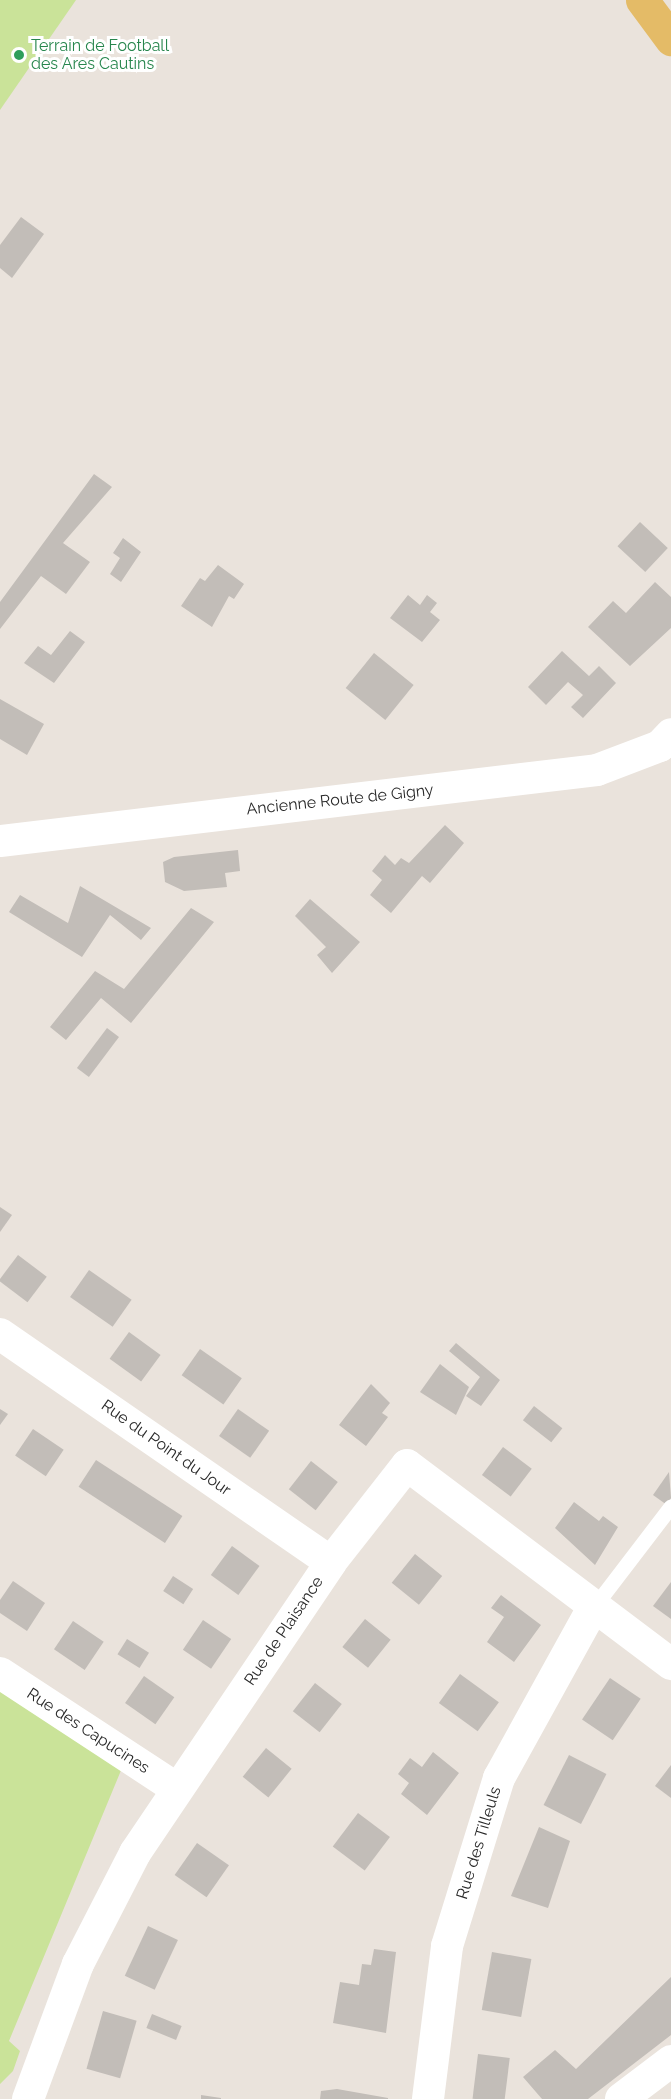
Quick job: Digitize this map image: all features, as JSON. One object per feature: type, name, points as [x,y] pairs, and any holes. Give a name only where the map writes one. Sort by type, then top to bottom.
[{"type":"main road","points":[[642,0],[671,39]]},
{"type":"street","name":"Ancienne Route de Gigny","points":[[0,841],[597,770],[660,747],[671,734]]},
{"type":"street","name":"Rue du Point du Jour","points":[[0,1334],[331,1562]]},
{"type":"street","name":"Rue de Plaisance","points":[[28,2099],[97,1921],[176,1788],[331,1562],[406,1465],[593,1608],[671,1664]]},
{"type":"street","name":"Rue des Tilleuls","points":[[428,2099],[447,1946],[499,1778],[593,1608]]},
{"type":"street","name":"Rue des Capucines","points":[[0,1673],[176,1788]]},
{"type":"street","points":[[621,2099],[671,2061]]},
{"type":"lane","points":[[593,1608],[671,1506]]},
{"type":"green space","name":"Terrain de Football des Ares Cautins","points":[[0,0],[76,0],[0,110]]},
{"type":"green space","points":[[0,1688],[122,1768],[9,2041],[20,2051],[13,2071],[0,2084]]},
{"type":"building","points":[[21,217],[44,234],[12,278],[0,268],[0,245]]},
{"type":"building","points":[[94,474],[112,487],[63,543],[90,562],[66,594],[41,576],[0,629],[0,602]]},
{"type":"building","points":[[640,522],[668,548],[645,572],[617,546]]},
{"type":"building","points":[[123,538],[141,552],[121,582],[110,574],[120,558],[113,553]]},
{"type":"building","points":[[218,565],[244,584],[234,599],[229,596],[212,627],[181,606],[200,578],[205,581]]},
{"type":"building","points":[[655,582],[671,597],[671,628],[630,666],[588,627],[613,601],[626,613]]},
{"type":"building","points":[[408,595],[420,605],[427,595],[437,603],[430,612],[440,620],[422,642],[390,618]]},
{"type":"building","points":[[70,631],[85,642],[54,683],[24,663],[38,646],[51,655]]},
{"type":"building","points":[[562,651],[589,676],[599,666],[616,683],[583,718],[571,707],[583,695],[568,682],[546,705],[528,687]]},
{"type":"building","points":[[374,653],[414,685],[385,720],[346,688]]},
{"type":"building","points":[[0,699],[44,724],[27,755],[0,739]]},
{"type":"building","points":[[445,825],[464,843],[430,883],[422,876],[391,913],[370,895],[382,880],[372,871],[385,855],[395,865],[401,858],[409,863]]},
{"type":"building","points":[[238,850],[240,871],[225,873],[227,887],[184,891],[165,882],[163,862],[174,857]]},
{"type":"building","points":[[80,886],[151,928],[141,940],[110,915],[82,957],[9,912],[20,895],[68,923]]},
{"type":"building","points":[[310,899],[360,942],[332,973],[317,955],[326,947],[295,916]]},
{"type":"building","points":[[191,908],[214,922],[131,1023],[101,998],[66,1040],[50,1027],[95,971],[124,989]]},
{"type":"building","points":[[107,1028],[119,1037],[89,1077],[77,1068]]},
{"type":"building","points":[[0,1207],[12,1215],[0,1232]]},
{"type":"building","points":[[18,1255],[47,1277],[27,1302],[0,1282]]},
{"type":"building","points":[[89,1270],[132,1300],[113,1327],[70,1297]]},
{"type":"building","points":[[129,1332],[161,1355],[141,1382],[110,1359]]},
{"type":"building","points":[[456,1343],[500,1380],[481,1406],[466,1396],[480,1377],[449,1351]]},
{"type":"building","points":[[200,1349],[242,1378],[223,1404],[182,1375]]},
{"type":"building","points":[[440,1364],[469,1387],[456,1415],[420,1392]]},
{"type":"building","points":[[371,1384],[390,1403],[382,1413],[388,1417],[366,1446],[339,1425]]},
{"type":"building","points":[[534,1406],[562,1428],[551,1442],[523,1420]]},
{"type":"building","points":[[0,1409],[8,1414],[0,1425]]},
{"type":"building","points":[[238,1409],[269,1431],[250,1458],[219,1436]]},
{"type":"building","points":[[33,1429],[64,1450],[46,1476],[15,1456]]},
{"type":"building","points":[[503,1447],[532,1469],[511,1497],[482,1475]]},
{"type":"building","points":[[96,1460],[182,1516],[165,1543],[79,1487]]},
{"type":"building","points":[[311,1461],[338,1482],[316,1510],[289,1489]]},
{"type":"building","points":[[669,1472],[671,1498],[667,1505],[653,1495]]},
{"type":"building","points":[[574,1502],[599,1521],[603,1516],[618,1527],[595,1565],[555,1528]]},
{"type":"building","points":[[232,1546],[260,1566],[238,1595],[211,1575]]},
{"type":"building","points":[[415,1554],[442,1576],[419,1605],[392,1583]]},
{"type":"building","points":[[173,1576],[193,1589],[183,1604],[163,1591]]},
{"type":"building","points":[[13,1581],[45,1603],[27,1631],[0,1613],[0,1600]]},
{"type":"building","points":[[671,1582],[671,1619],[653,1606]]},
{"type":"building","points":[[501,1595],[541,1625],[514,1662],[487,1642],[504,1617],[491,1608]]},
{"type":"building","points":[[365,1619],[391,1640],[368,1668],[342,1647]]},
{"type":"building","points":[[203,1620],[231,1639],[211,1669],[183,1650]]},
{"type":"building","points":[[73,1621],[104,1642],[85,1670],[54,1649]]},
{"type":"building","points":[[127,1639],[149,1653],[140,1668],[117,1654]]},
{"type":"building","points":[[460,1674],[499,1702],[478,1731],[439,1703]]},
{"type":"building","points":[[144,1676],[174,1697],[155,1724],[125,1703]]},
{"type":"building","points":[[610,1678],[641,1699],[613,1740],[582,1719]]},
{"type":"building","points":[[315,1683],[342,1704],[320,1732],[293,1711]]},
{"type":"building","points":[[266,1748],[292,1769],[268,1798],[243,1777]]},
{"type":"building","points":[[433,1752],[459,1773],[427,1815],[401,1794],[409,1783],[398,1774],[410,1758],[422,1767]]},
{"type":"building","points":[[569,1755],[606,1774],[581,1824],[544,1805]]},
{"type":"building","points":[[671,1765],[671,1798],[655,1786]]},
{"type":"building","points":[[358,1813],[390,1837],[365,1871],[333,1847]]},
{"type":"building","points":[[539,1827],[570,1841],[548,1908],[511,1896]]},
{"type":"building","points":[[197,1843],[229,1865],[207,1897],[175,1875]]},
{"type":"building","points":[[148,1926],[178,1940],[155,1990],[125,1976]]},
{"type":"building","points":[[374,1949],[396,1952],[386,2033],[333,2023],[340,1982],[359,1985],[362,1964],[371,1965]]},
{"type":"building","points":[[492,1952],[531,1959],[521,2017],[482,2010]]},
{"type":"building","points":[[671,1977],[671,2035],[588,2099],[542,2099],[523,2077],[555,2050],[576,2069]]},
{"type":"building","points":[[103,2011],[137,2021],[120,2078],[86,2069]]},
{"type":"building","points":[[152,2014],[182,2026],[176,2040],[146,2028]]},
{"type":"building","points":[[478,2054],[510,2058],[505,2099],[473,2099]]},
{"type":"building","points":[[337,2089],[388,2099],[320,2099],[321,2091]]},
{"type":"building","points":[[201,2095],[221,2098],[221,2099],[201,2099]]},
{"type":"place","name":"Terrain de Football des Ares Cautins","points":[[19,55]]}]
